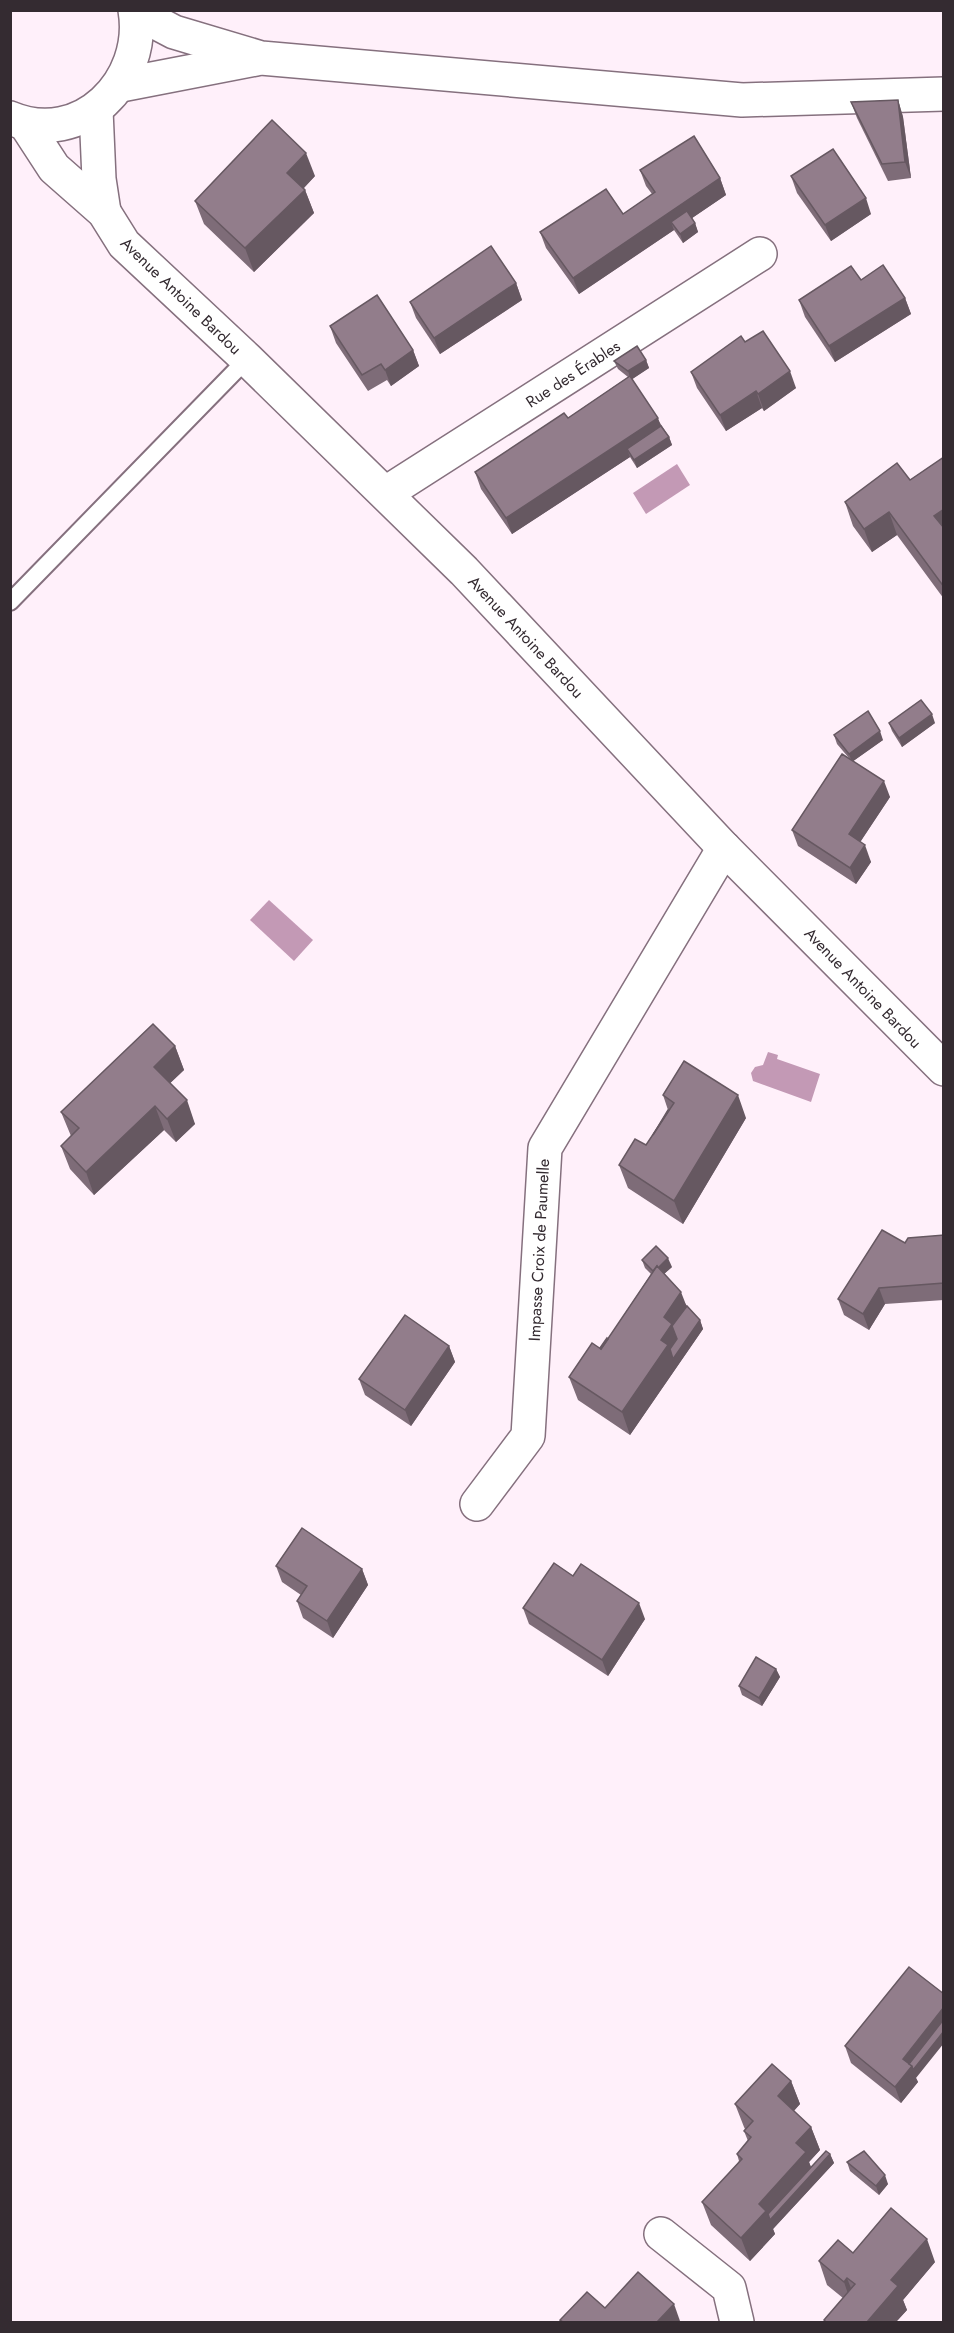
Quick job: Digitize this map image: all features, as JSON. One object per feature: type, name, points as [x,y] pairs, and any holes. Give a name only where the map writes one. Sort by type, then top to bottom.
[{"type":"street","points":[[18,121],[62,124],[96,110],[121,85],[136,51],[135,11],[174,32],[261,58],[742,100],[944,94]]},
{"type":"street","points":[[121,85],[261,58]]},
{"type":"street","points":[[96,110],[99,179],[104,212]]},
{"type":"street","points":[[18,121],[54,168],[104,212]]},
{"type":"street","name":"Avenue Antoine Bardou","points":[[104,212],[124,244],[247,359],[472,579],[724,848],[944,1070]]},
{"type":"street","name":"Rue des Érables","points":[[386,493],[760,254]]},
{"type":"street","name":"Impasse Croix de Paumelle","points":[[477,1504],[528,1436],[545,1148],[724,848]]},
{"type":"street","points":[[661,2234],[729,2288],[737,2322]]},
{"type":"lane","points":[[10,602],[247,359]]},
{"type":"shaded area","points":[[677,464],[690,485],[646,514],[633,493]]},
{"type":"shaded area","points":[[269,900],[313,940],[294,961],[250,920]]},
{"type":"shaded area","points":[[768,1052],[778,1055],[777,1059],[820,1074],[811,1102],[753,1081],[751,1073],[755,1067],[763,1065]]},
{"type":"building","points":[[898,100],[905,162],[882,164],[851,102]]},
{"type":"building","points":[[272,120],[306,153],[287,173],[305,190],[245,248],[195,201]]},
{"type":"building","points":[[694,136],[720,178],[573,278],[540,232],[606,189],[623,214],[655,192],[640,170]]},
{"type":"building","points":[[833,149],[866,198],[825,225],[791,176]]},
{"type":"building","points":[[687,211],[695,223],[680,234],[671,222]]},
{"type":"building","points":[[491,246],[516,283],[434,338],[410,302]]},
{"type":"building","points":[[883,265],[905,298],[829,346],[799,300],[851,266],[861,280]]},
{"type":"building","points":[[377,295],[413,350],[385,370],[381,364],[362,375],[330,326]]},
{"type":"building","points":[[763,331],[790,371],[758,394],[756,391],[720,415],[691,372],[741,336],[745,342]]},
{"type":"building","points":[[637,346],[646,360],[628,371],[614,361]]},
{"type":"building","points":[[630,376],[658,418],[506,518],[475,472],[564,413],[568,418]]},
{"type":"building","points":[[661,426],[669,437],[634,460],[627,449]]},
{"type":"building","points":[[944,457],[944,509],[934,516],[944,528],[944,587],[889,512],[864,529],[845,502],[897,463],[910,480]]},
{"type":"building","points":[[921,700],[932,714],[899,738],[889,723]]},
{"type":"building","points":[[868,711],[880,731],[849,754],[834,735]]},
{"type":"building","points":[[842,754],[884,781],[849,834],[865,845],[850,868],[792,830]]},
{"type":"building","points":[[153,1024],[175,1046],[154,1067],[187,1100],[167,1119],[155,1106],[86,1172],[61,1146],[79,1128],[61,1112]]},
{"type":"building","points":[[684,1061],[738,1095],[674,1201],[619,1165],[635,1139],[646,1145],[674,1103],[663,1095]]},
{"type":"building","points":[[882,1230],[905,1243],[908,1238],[944,1235],[944,1283],[879,1288],[863,1314],[838,1299]]},
{"type":"building","points":[[656,1246],[668,1258],[653,1271],[642,1260]]},
{"type":"building","points":[[657,1266],[681,1292],[664,1317],[672,1324],[661,1340],[668,1345],[622,1412],[569,1377],[592,1343],[601,1349]]},
{"type":"building","points":[[687,1306],[700,1320],[673,1359],[670,1349],[677,1339],[672,1326]]},
{"type":"building","points":[[405,1315],[449,1346],[405,1410],[359,1379]]},
{"type":"building","points":[[302,1528],[362,1569],[327,1621],[297,1601],[307,1586],[276,1566]]},
{"type":"building","points":[[554,1563],[573,1576],[581,1564],[639,1603],[602,1660],[523,1608]]},
{"type":"building","points":[[756,1657],[776,1669],[759,1698],[739,1686]]},
{"type":"building","points":[[909,1967],[944,1994],[944,2007],[903,2059],[912,2066],[895,2087],[845,2046]]},
{"type":"building","points":[[944,2019],[944,2031],[913,2070],[909,2064]]},
{"type":"building","points":[[772,2064],[791,2081],[778,2096],[811,2127],[796,2143],[806,2152],[759,2204],[766,2211],[741,2238],[702,2202],[742,2159],[737,2154],[751,2137],[744,2131],[753,2121],[735,2104]]},
{"type":"building","points":[[826,2151],[830,2154],[770,2220],[768,2214]]},
{"type":"building","points":[[864,2151],[885,2175],[876,2186],[847,2162]]},
{"type":"building","points":[[891,2208],[927,2239],[891,2280],[898,2286],[867,2322],[826,2322],[824,2320],[855,2284],[847,2278],[844,2282],[819,2261],[838,2240],[853,2253]]},
{"type":"building","points":[[638,2272],[674,2304],[657,2322],[563,2322],[560,2320],[587,2292],[605,2308]]}]
